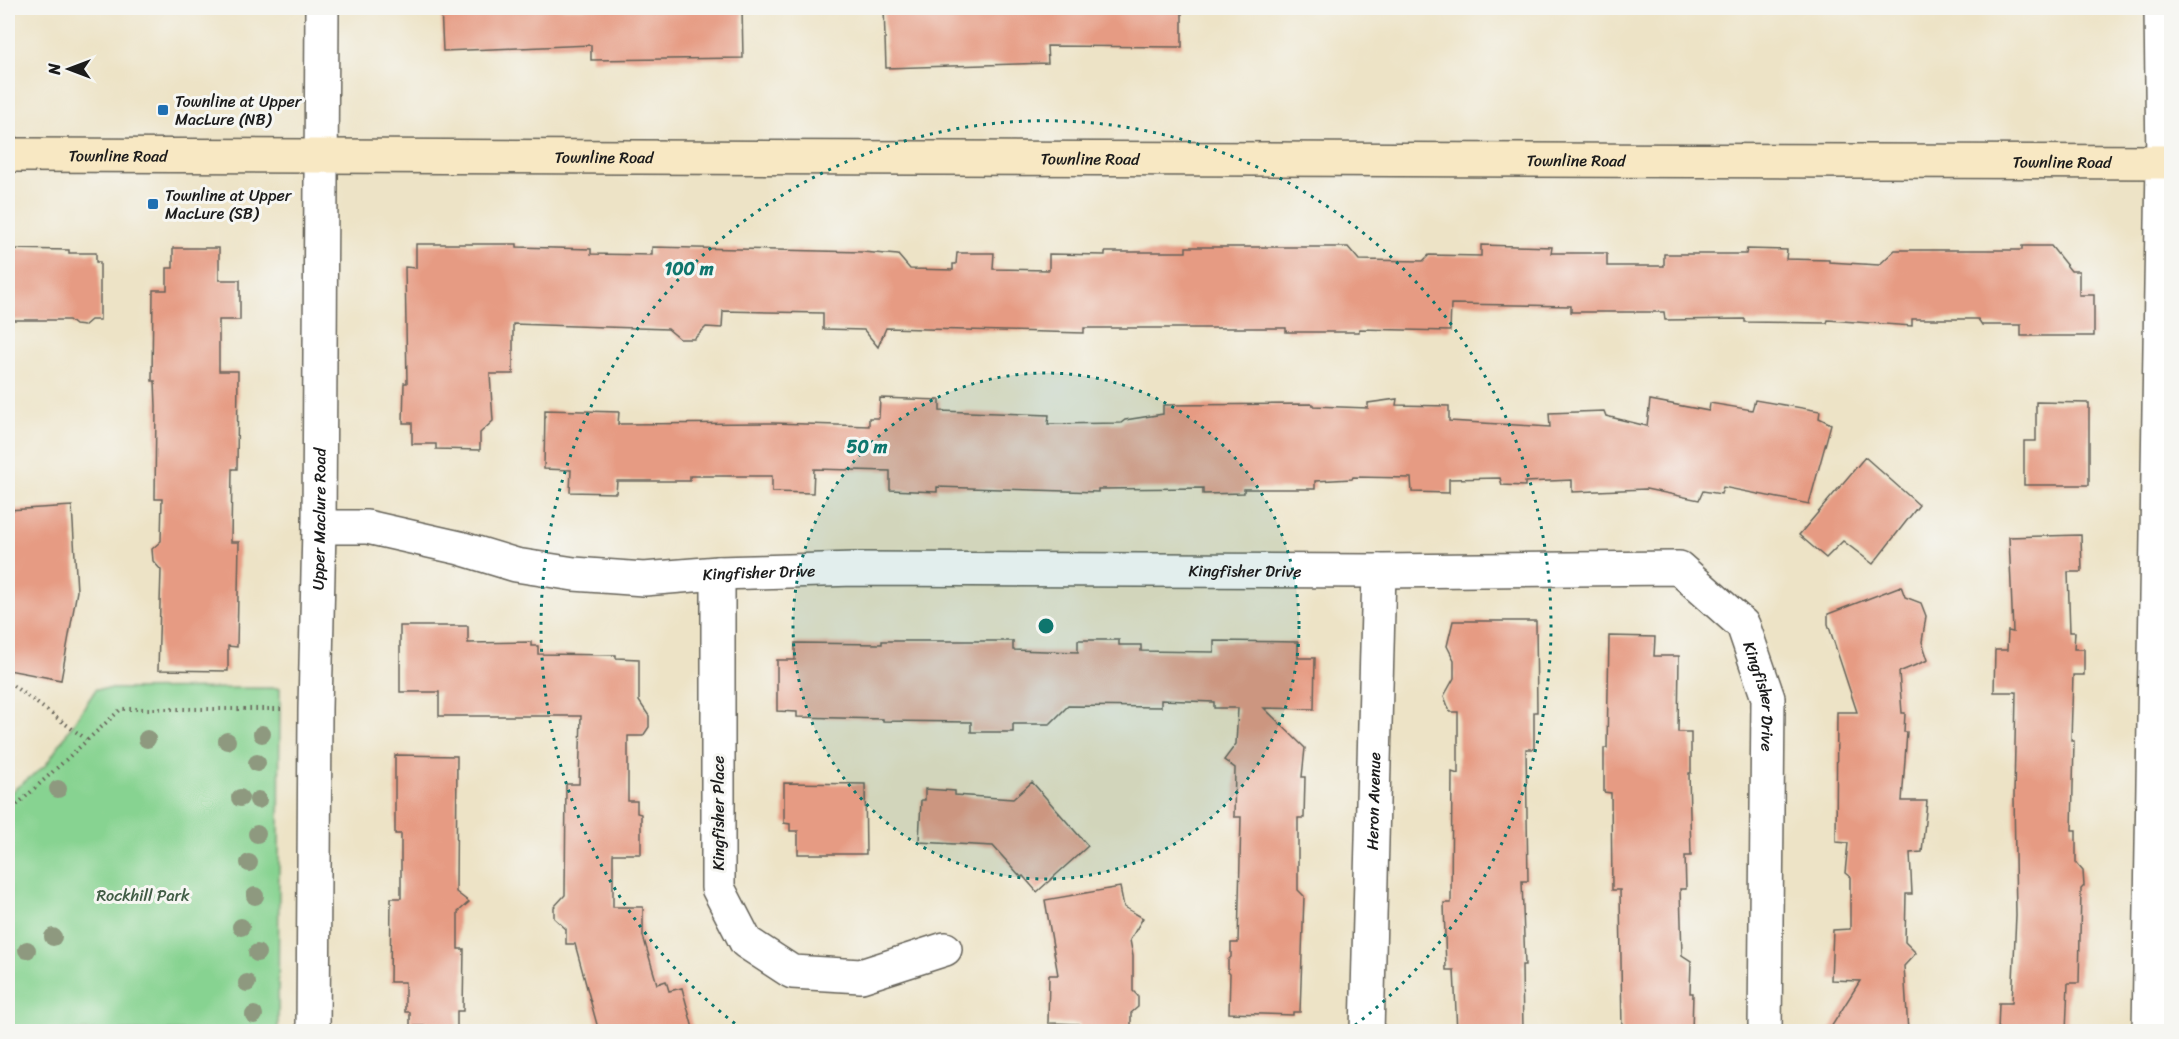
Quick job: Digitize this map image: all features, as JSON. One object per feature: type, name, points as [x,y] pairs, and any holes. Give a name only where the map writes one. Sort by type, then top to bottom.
[{"type":"street","name":"Upper Maclure Road","points":[[313,1032],[322,8]]},
{"type":"street","points":[[2149,1032],[2167,162],[2161,8]]},
{"type":"street","name":"Townline Road","points":[[8,155],[2167,162]]},
{"type":"street","name":"Kingfisher Drive","points":[[319,527],[367,527],[460,548],[516,565],[574,574],[644,579],[718,573],[855,569],[1378,571],[1678,568],[1743,625],[1768,698],[1765,1032]]},
{"type":"street","name":"Heron Avenue","points":[[1367,1032],[1378,571]]},
{"type":"street","name":"Kingfisher Place","points":[[718,573],[718,888],[746,942],[792,972],[861,976],[945,949]]},
{"type":"path","points":[[8,682],[86,739]]},
{"type":"path","points":[[8,813],[121,709],[315,709]]},
{"type":"green space","name":"Rockhill Park","points":[[280,688],[278,1031],[8,1031],[8,794],[46,765],[96,689]]},
{"type":"building","points":[[441,8],[742,8],[743,58],[591,60],[591,45],[443,51]]},
{"type":"building","points":[[884,8],[1182,8],[1182,47],[1047,46],[1048,63],[886,68]]},
{"type":"building","points":[[416,244],[517,244],[517,247],[591,249],[591,254],[652,255],[652,247],[862,252],[898,255],[910,269],[953,270],[957,253],[994,253],[993,269],[1049,270],[1049,254],[1105,255],[1105,252],[1186,252],[1186,247],[1348,247],[1359,260],[1423,261],[1429,255],[1481,256],[1481,245],[1552,247],[1551,253],[1607,253],[1607,266],[1664,266],[1664,254],[1746,254],[1747,249],[1787,250],[1786,259],[1879,265],[1895,250],[2022,250],[2022,246],[2051,246],[2071,271],[2079,271],[2079,295],[2094,295],[2094,336],[2021,336],[2021,325],[1982,325],[1978,319],[1912,319],[1912,326],[1828,320],[1827,323],[1745,322],[1745,319],[1665,320],[1664,312],[1571,312],[1571,306],[1451,304],[1450,331],[1359,329],[1359,332],[1286,332],[1286,328],[1084,328],[1084,333],[886,328],[878,347],[864,330],[823,329],[823,313],[723,311],[722,328],[706,327],[694,339],[680,339],[668,329],[513,324],[513,374],[490,374],[493,421],[480,433],[480,450],[436,449],[436,444],[412,444],[412,423],[403,423],[404,383],[407,383],[405,267],[416,268]]},
{"type":"building","points":[[173,248],[219,248],[219,280],[240,280],[240,320],[219,320],[219,371],[238,371],[237,469],[232,469],[231,542],[239,542],[237,647],[228,646],[228,671],[158,670],[161,570],[153,561],[152,549],[161,541],[162,499],[155,499],[156,406],[155,381],[152,381],[153,290],[167,290],[167,268],[173,268]]},
{"type":"building","points":[[8,249],[96,253],[96,262],[100,262],[100,320],[91,320],[84,326],[75,325],[69,320],[8,320]]},
{"type":"building","points":[[880,398],[940,400],[940,411],[1049,415],[1048,424],[1121,423],[1125,420],[1163,414],[1163,405],[1313,404],[1313,406],[1368,408],[1368,403],[1397,399],[1396,405],[1449,406],[1449,421],[1550,427],[1549,413],[1604,411],[1606,416],[1647,426],[1650,400],[1709,411],[1710,403],[1752,410],[1755,400],[1820,411],[1819,418],[1831,424],[1809,504],[1723,487],[1721,494],[1703,491],[1699,500],[1646,489],[1572,492],[1572,480],[1525,482],[1525,486],[1502,485],[1500,478],[1449,479],[1449,493],[1412,492],[1411,478],[1353,477],[1352,479],[1315,481],[1315,489],[1244,489],[1244,493],[1203,494],[1203,488],[1098,489],[1098,492],[937,487],[937,492],[890,490],[890,471],[814,469],[813,493],[772,492],[772,476],[690,476],[690,481],[617,481],[616,493],[570,492],[571,470],[544,469],[545,410],[619,412],[618,424],[773,423],[869,426],[869,418],[879,418]]},
{"type":"building","points":[[2036,402],[2089,403],[2089,485],[2024,485],[2024,441],[2036,441]]},
{"type":"building","points":[[1865,457],[1919,505],[1873,564],[1843,541],[1826,558],[1799,535]]},
{"type":"building","points":[[72,506],[77,591],[61,680],[8,670],[8,510]]},
{"type":"building","points":[[2081,535],[2082,572],[2068,572],[2070,632],[2075,632],[2074,649],[2084,649],[2084,675],[2073,675],[2071,741],[2074,741],[2072,830],[2076,830],[2076,863],[2083,871],[2084,886],[2081,889],[2079,983],[2068,983],[2066,1032],[1998,1032],[1999,1003],[2012,1003],[2016,915],[2014,796],[2016,692],[1994,692],[1995,650],[2007,650],[2008,631],[2013,632],[2009,537]]},
{"type":"building","points":[[1901,586],[1905,597],[1921,603],[1926,616],[1922,642],[1928,660],[1899,672],[1902,713],[1905,713],[1904,732],[1907,732],[1902,801],[1927,801],[1922,852],[1910,853],[1912,894],[1906,894],[1905,942],[1916,953],[1904,966],[1908,1032],[1828,1032],[1860,981],[1831,980],[1833,930],[1850,929],[1850,877],[1845,873],[1848,843],[1836,842],[1837,712],[1857,712],[1828,624],[1828,614]]},
{"type":"building","points":[[1453,621],[1536,621],[1537,712],[1534,712],[1534,749],[1526,749],[1528,881],[1522,881],[1525,965],[1522,965],[1523,1032],[1457,1032],[1454,970],[1446,970],[1444,903],[1451,903],[1452,772],[1458,774],[1458,712],[1450,712],[1444,696],[1454,678],[1454,660],[1447,646]]},
{"type":"building","points":[[400,626],[468,626],[468,643],[531,642],[531,646],[538,646],[538,654],[616,655],[616,658],[639,659],[639,701],[649,716],[649,727],[643,736],[628,736],[628,801],[637,801],[637,813],[641,814],[641,854],[613,854],[613,907],[643,907],[643,936],[657,984],[666,981],[669,991],[682,988],[694,1032],[599,1032],[575,944],[566,944],[566,929],[554,918],[554,907],[565,895],[566,784],[579,784],[581,716],[439,716],[439,692],[400,692]]},
{"type":"building","points":[[1609,636],[1655,637],[1654,656],[1679,656],[1678,732],[1691,732],[1691,773],[1689,773],[1691,856],[1685,856],[1686,889],[1680,889],[1682,955],[1691,961],[1692,1032],[1622,1032],[1620,890],[1612,890],[1611,793],[1604,792]]},
{"type":"building","points":[[1078,640],[1119,640],[1119,645],[1141,645],[1141,651],[1214,652],[1214,641],[1298,642],[1298,658],[1315,658],[1314,709],[1264,708],[1305,748],[1302,777],[1305,777],[1304,818],[1298,818],[1298,890],[1304,896],[1300,1012],[1293,1012],[1293,1015],[1229,1013],[1228,960],[1231,957],[1231,943],[1238,943],[1241,817],[1234,817],[1235,768],[1224,760],[1236,744],[1238,708],[1214,708],[1214,702],[1161,700],[1161,707],[1068,706],[1050,724],[1013,724],[1013,732],[971,732],[971,722],[797,717],[797,712],[777,711],[777,660],[795,660],[795,643],[1013,641],[1013,650],[1078,652]]},
{"type":"building","points":[[395,755],[457,756],[456,892],[469,902],[458,912],[458,949],[464,949],[463,1011],[457,1011],[457,1027],[410,1026],[410,1012],[405,1012],[405,982],[390,982],[391,898],[401,898],[401,834],[395,834]]},
{"type":"building","points":[[1032,782],[1088,846],[1037,892],[993,846],[919,842],[921,800],[925,800],[925,789],[955,791],[955,795],[1013,799]]},
{"type":"building","points":[[784,783],[865,784],[866,854],[798,854],[798,831],[790,831],[790,824],[784,823]]},
{"type":"building","points":[[1120,887],[1124,907],[1143,918],[1130,940],[1133,956],[1133,991],[1138,996],[1138,1007],[1131,1013],[1131,1032],[1079,1032],[1079,1024],[1048,1023],[1049,975],[1058,975],[1045,900]]},
{"type":"place","name":"Townline at Upper MacLure (NB)","points":[[163,110]]},
{"type":"place","name":"Townline at Upper MacLure (SB)","points":[[153,204]]}]
